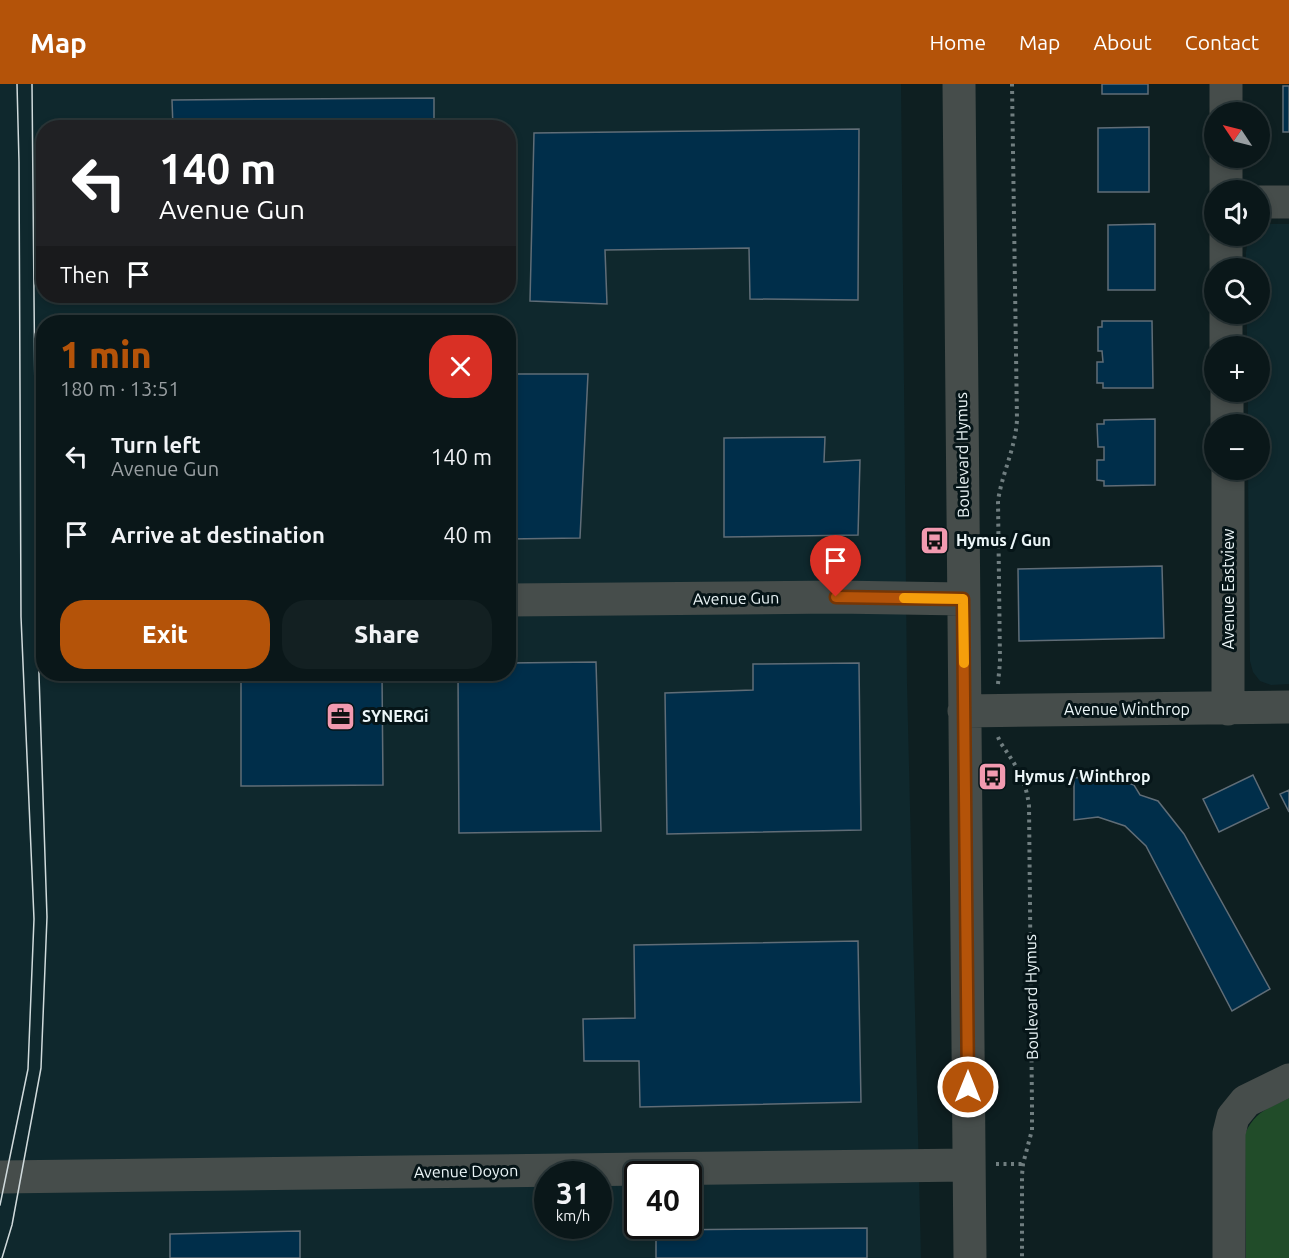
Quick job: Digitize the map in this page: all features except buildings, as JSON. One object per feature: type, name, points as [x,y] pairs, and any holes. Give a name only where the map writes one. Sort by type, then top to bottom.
[{"type":"street","name":"Boulevard Hymus","points":[[959,84],[964,711],[982,1164],[970,1258]]},
{"type":"street","points":[[1226,84],[1226,102]]},
{"type":"street","points":[[1270,202],[1289,202]]},
{"type":"street","name":"Avenue Eastview","points":[[1227,480],[1228,709]]},
{"type":"street","name":"Avenue Gun","points":[[516,600],[824,597],[963,599]]},
{"type":"street","name":"Avenue Winthrop","points":[[964,711],[1289,707]]},
{"type":"street","points":[[1229,1258],[1229,1133],[1233,1118],[1246,1101],[1289,1080]]},
{"type":"street","name":"Avenue Doyon","points":[[0,1177],[982,1164]]},
{"type":"path","points":[[999,680],[998,501],[1016,436],[1017,420],[1012,84]]},
{"type":"path","name":"Boulevard Hymus","points":[[1000,742],[1020,771],[1027,790],[1029,806],[1032,1130],[1023,1164],[1023,1258]]},
{"type":"path","points":[[982,1164],[1023,1164]]},
{"type":"shaded area","points":[[0,84],[901,84],[907,684],[921,1258],[0,1258]]},
{"type":"shaded area","points":[[1270,224],[1289,224],[1289,684],[1271,685],[1260,681],[1253,672],[1250,661],[1248,480],[1270,480],[1270,414],[1248,414],[1248,402],[1270,402],[1270,336],[1247,336],[1247,324],[1270,324],[1270,258],[1246,258],[1247,246],[1270,246]]},
{"type":"green space","points":[[1289,1098],[1289,1258],[1246,1258],[1245,1134],[1258,1115]]},
{"type":"tram line","points":[[0,1205],[28,1069],[34,919],[21,617],[17,84]]},
{"type":"tram line","points":[[32,84],[36,508]]},
{"type":"tram line","points":[[2,1258],[12,1225],[41,1068],[47,917],[39,681]]},
{"type":"slow traffic","points":[[904,598],[963,599],[964,663]]},
{"type":"place","name":"Hymus / Gun","points":[[935,540]]},
{"type":"place","name":"SYNERGi","points":[[341,716]]},
{"type":"place","name":"Hymus / Winthrop","points":[[993,776]]},
{"type":"route","points":[[836,597],[963,599],[968,1087]]}]
